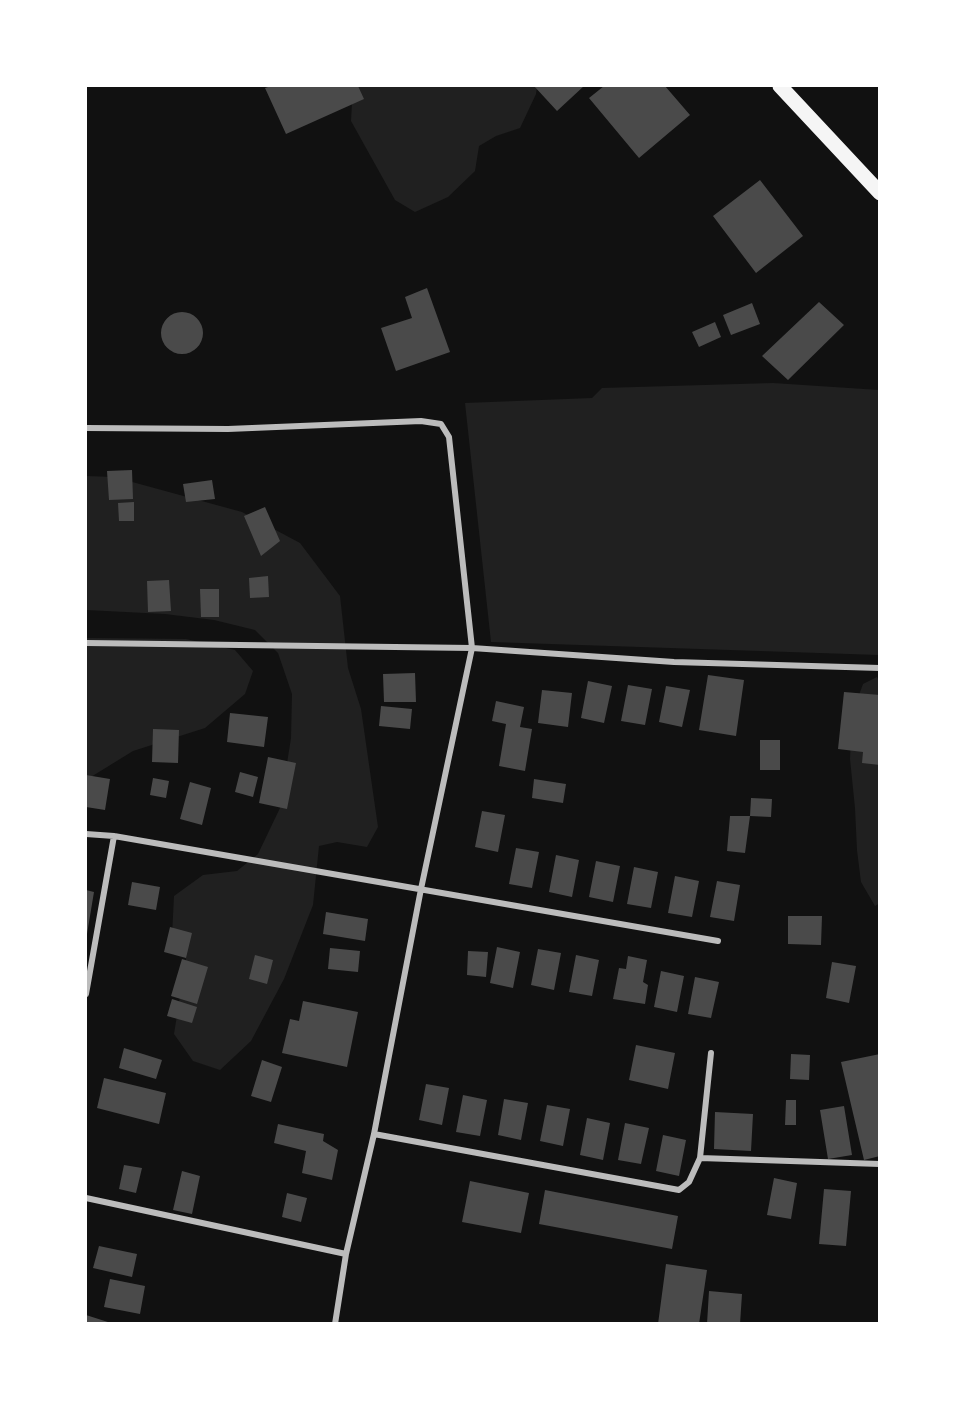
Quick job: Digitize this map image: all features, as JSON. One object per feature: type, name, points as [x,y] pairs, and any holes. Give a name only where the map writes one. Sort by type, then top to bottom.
[{"type":"main road","points":[[780,86],[879,194]]},
{"type":"street","points":[[86,428],[228,429],[421,421],[441,424],[449,437],[472,648],[374,1134],[346,1254],[335,1323]]},
{"type":"street","points":[[86,643],[472,648],[674,662],[879,668]]},
{"type":"street","points":[[86,834],[114,836],[718,941]]},
{"type":"street","points":[[86,994],[114,836]]},
{"type":"street","points":[[374,1134],[679,1190],[689,1182],[700,1158],[711,1053]]},
{"type":"street","points":[[700,1158],[879,1164]]},
{"type":"street","points":[[86,1198],[346,1254]]},
{"type":"shaded area","points":[[353,86],[537,86],[536,94],[520,128],[496,136],[479,146],[475,171],[448,197],[415,212],[395,200],[351,121]]},
{"type":"shaded area","points":[[773,383],[879,390],[879,655],[491,642],[465,403],[592,398],[602,388]]},
{"type":"shaded area","points":[[86,476],[114,477],[242,512],[300,543],[340,596],[348,668],[361,709],[378,827],[367,847],[337,842],[319,846],[313,905],[284,979],[251,1041],[220,1070],[193,1061],[174,1034],[186,959],[172,936],[174,896],[203,875],[237,871],[258,854],[280,808],[291,738],[292,694],[278,653],[255,630],[214,620],[165,614],[86,610]]},
{"type":"shaded area","points":[[86,638],[186,639],[235,650],[253,671],[245,694],[205,728],[133,751],[86,780]]},
{"type":"shaded area","points":[[877,677],[880,683],[880,903],[875,906],[861,882],[850,759],[852,714],[863,684]]},
{"type":"building","points":[[271,86],[358,86],[364,99],[286,134],[265,88]]},
{"type":"building","points":[[534,86],[584,86],[557,111]]},
{"type":"building","points":[[604,86],[665,86],[690,115],[639,158],[589,98]]},
{"type":"building","points":[[760,180],[803,236],[756,273],[713,216]]},
{"type":"building","points":[[427,288],[450,352],[396,371],[381,328],[412,318],[405,297]]},
{"type":"building","points":[[819,302],[844,325],[788,380],[762,356]]},
{"type":"building","points":[[752,303],[760,324],[731,335],[723,315]]},
{"type":"building","points":[[182,312],[190,313],[197,318],[202,325],[202,341],[197,348],[190,353],[182,354],[174,353],[167,348],[162,341],[161,333],[162,325],[167,318],[174,313]]},
{"type":"building","points":[[715,322],[721,337],[699,347],[692,332]]},
{"type":"building","points":[[132,470],[133,499],[109,500],[107,471]]},
{"type":"building","points":[[212,480],[215,499],[186,502],[183,484]]},
{"type":"building","points":[[134,502],[134,521],[119,521],[118,503]]},
{"type":"building","points":[[265,507],[280,541],[261,556],[244,516]]},
{"type":"building","points":[[268,576],[269,597],[250,598],[249,578]]},
{"type":"building","points":[[169,580],[171,611],[148,612],[147,581]]},
{"type":"building","points":[[200,589],[219,589],[219,617],[201,617]]},
{"type":"building","points":[[415,673],[416,702],[384,702],[383,674]]},
{"type":"building","points":[[708,675],[744,680],[736,736],[699,730]]},
{"type":"building","points":[[588,681],[612,686],[604,723],[581,718]]},
{"type":"building","points":[[628,685],[652,689],[645,725],[621,721]]},
{"type":"building","points":[[666,686],[690,690],[682,727],[659,722]]},
{"type":"building","points":[[542,690],[572,693],[568,727],[538,723]]},
{"type":"building","points":[[844,692],[880,695],[880,765],[862,763],[863,752],[838,749]]},
{"type":"building","points":[[496,701],[524,707],[520,727],[532,729],[525,771],[499,766],[506,724],[492,721]]},
{"type":"building","points":[[381,706],[412,709],[410,729],[379,726]]},
{"type":"building","points":[[230,713],[268,717],[264,747],[227,742]]},
{"type":"building","points":[[153,729],[179,730],[178,763],[152,762]]},
{"type":"building","points":[[760,740],[780,740],[780,770],[760,770]]},
{"type":"building","points":[[268,757],[296,763],[287,809],[259,803]]},
{"type":"building","points":[[240,772],[258,777],[253,797],[235,792]]},
{"type":"building","points":[[86,775],[110,779],[105,810],[86,807]]},
{"type":"building","points":[[153,778],[169,781],[166,798],[150,795]]},
{"type":"building","points":[[534,779],[566,784],[563,803],[532,798]]},
{"type":"building","points":[[190,782],[211,788],[202,825],[180,819]]},
{"type":"building","points":[[751,798],[772,799],[771,817],[750,816]]},
{"type":"building","points":[[482,811],[505,815],[498,852],[475,847]]},
{"type":"building","points":[[730,816],[750,816],[745,853],[727,851]]},
{"type":"building","points":[[516,848],[539,852],[532,888],[509,884]]},
{"type":"building","points":[[556,855],[579,860],[572,897],[549,892]]},
{"type":"building","points":[[596,861],[620,866],[613,902],[589,897]]},
{"type":"building","points":[[634,867],[658,872],[651,908],[627,904]]},
{"type":"building","points":[[675,876],[699,881],[692,917],[668,913]]},
{"type":"building","points":[[717,881],[740,885],[734,921],[710,917]]},
{"type":"building","points":[[132,882],[160,887],[156,910],[128,905]]},
{"type":"building","points":[[86,890],[94,892],[87,934],[86,934]]},
{"type":"building","points":[[326,912],[368,919],[365,941],[323,934]]},
{"type":"building","points":[[788,916],[822,916],[821,945],[788,944]]},
{"type":"building","points":[[170,927],[192,933],[186,958],[164,952]]},
{"type":"building","points":[[497,947],[520,952],[513,988],[490,983]]},
{"type":"building","points":[[330,948],[360,951],[358,972],[328,969]]},
{"type":"building","points":[[538,949],[561,953],[554,990],[531,985]]},
{"type":"building","points":[[468,951],[488,952],[486,977],[467,975]]},
{"type":"building","points":[[255,955],[273,960],[267,984],[249,979]]},
{"type":"building","points":[[576,955],[599,960],[592,996],[569,992]]},
{"type":"building","points":[[628,956],[647,960],[643,982],[648,985],[645,1004],[613,999],[619,968],[626,969]]},
{"type":"building","points":[[182,959],[208,967],[197,1004],[171,996]]},
{"type":"building","points":[[832,962],[856,966],[849,1003],[826,998]]},
{"type":"building","points":[[661,971],[684,976],[677,1012],[654,1007]]},
{"type":"building","points":[[695,977],[719,982],[711,1018],[688,1014]]},
{"type":"building","points":[[172,999],[197,1007],[192,1023],[167,1016]]},
{"type":"building","points":[[303,1001],[358,1012],[347,1067],[282,1053],[290,1019],[299,1021]]},
{"type":"building","points":[[636,1045],[675,1053],[668,1089],[629,1080]]},
{"type":"building","points":[[124,1048],[162,1060],[156,1079],[119,1068]]},
{"type":"building","points":[[791,1054],[810,1055],[809,1080],[790,1079]]},
{"type":"building","points":[[880,1054],[880,1156],[864,1160],[841,1062]]},
{"type":"building","points":[[262,1060],[282,1067],[271,1102],[251,1096]]},
{"type":"building","points":[[104,1078],[166,1093],[159,1124],[97,1108]]},
{"type":"building","points":[[426,1084],[449,1088],[442,1125],[419,1120]]},
{"type":"building","points":[[463,1095],[487,1100],[480,1136],[456,1132]]},
{"type":"building","points":[[504,1099],[528,1103],[521,1140],[498,1135]]},
{"type":"building","points":[[786,1100],[796,1100],[796,1125],[785,1125]]},
{"type":"building","points":[[547,1105],[570,1109],[563,1146],[540,1141]]},
{"type":"building","points":[[844,1106],[852,1155],[828,1159],[820,1110]]},
{"type":"building","points":[[715,1112],[753,1114],[751,1151],[714,1149]]},
{"type":"building","points":[[587,1118],[610,1123],[603,1160],[580,1155]]},
{"type":"building","points":[[625,1123],[649,1128],[641,1164],[618,1160]]},
{"type":"building","points":[[278,1124],[324,1134],[323,1141],[338,1150],[332,1180],[302,1173],[306,1151],[274,1143]]},
{"type":"building","points":[[663,1135],[686,1140],[679,1176],[656,1171]]},
{"type":"building","points":[[124,1165],[142,1168],[136,1193],[119,1189]]},
{"type":"building","points":[[182,1171],[200,1176],[192,1214],[173,1210]]},
{"type":"building","points":[[774,1178],[797,1183],[791,1219],[767,1215]]},
{"type":"building","points":[[470,1181],[529,1193],[521,1233],[462,1222]]},
{"type":"building","points":[[824,1189],[851,1191],[846,1246],[819,1244]]},
{"type":"building","points":[[545,1190],[678,1216],[672,1249],[539,1224]]},
{"type":"building","points":[[287,1193],[307,1198],[301,1222],[282,1217]]},
{"type":"building","points":[[99,1246],[137,1254],[132,1277],[93,1268]]},
{"type":"building","points":[[666,1264],[707,1270],[699,1324],[658,1324]]},
{"type":"building","points":[[110,1279],[145,1286],[140,1314],[104,1307]]},
{"type":"building","points":[[709,1291],[742,1294],[740,1324],[707,1324]]},
{"type":"building","points":[[86,1315],[111,1323],[111,1324],[86,1324]]}]
